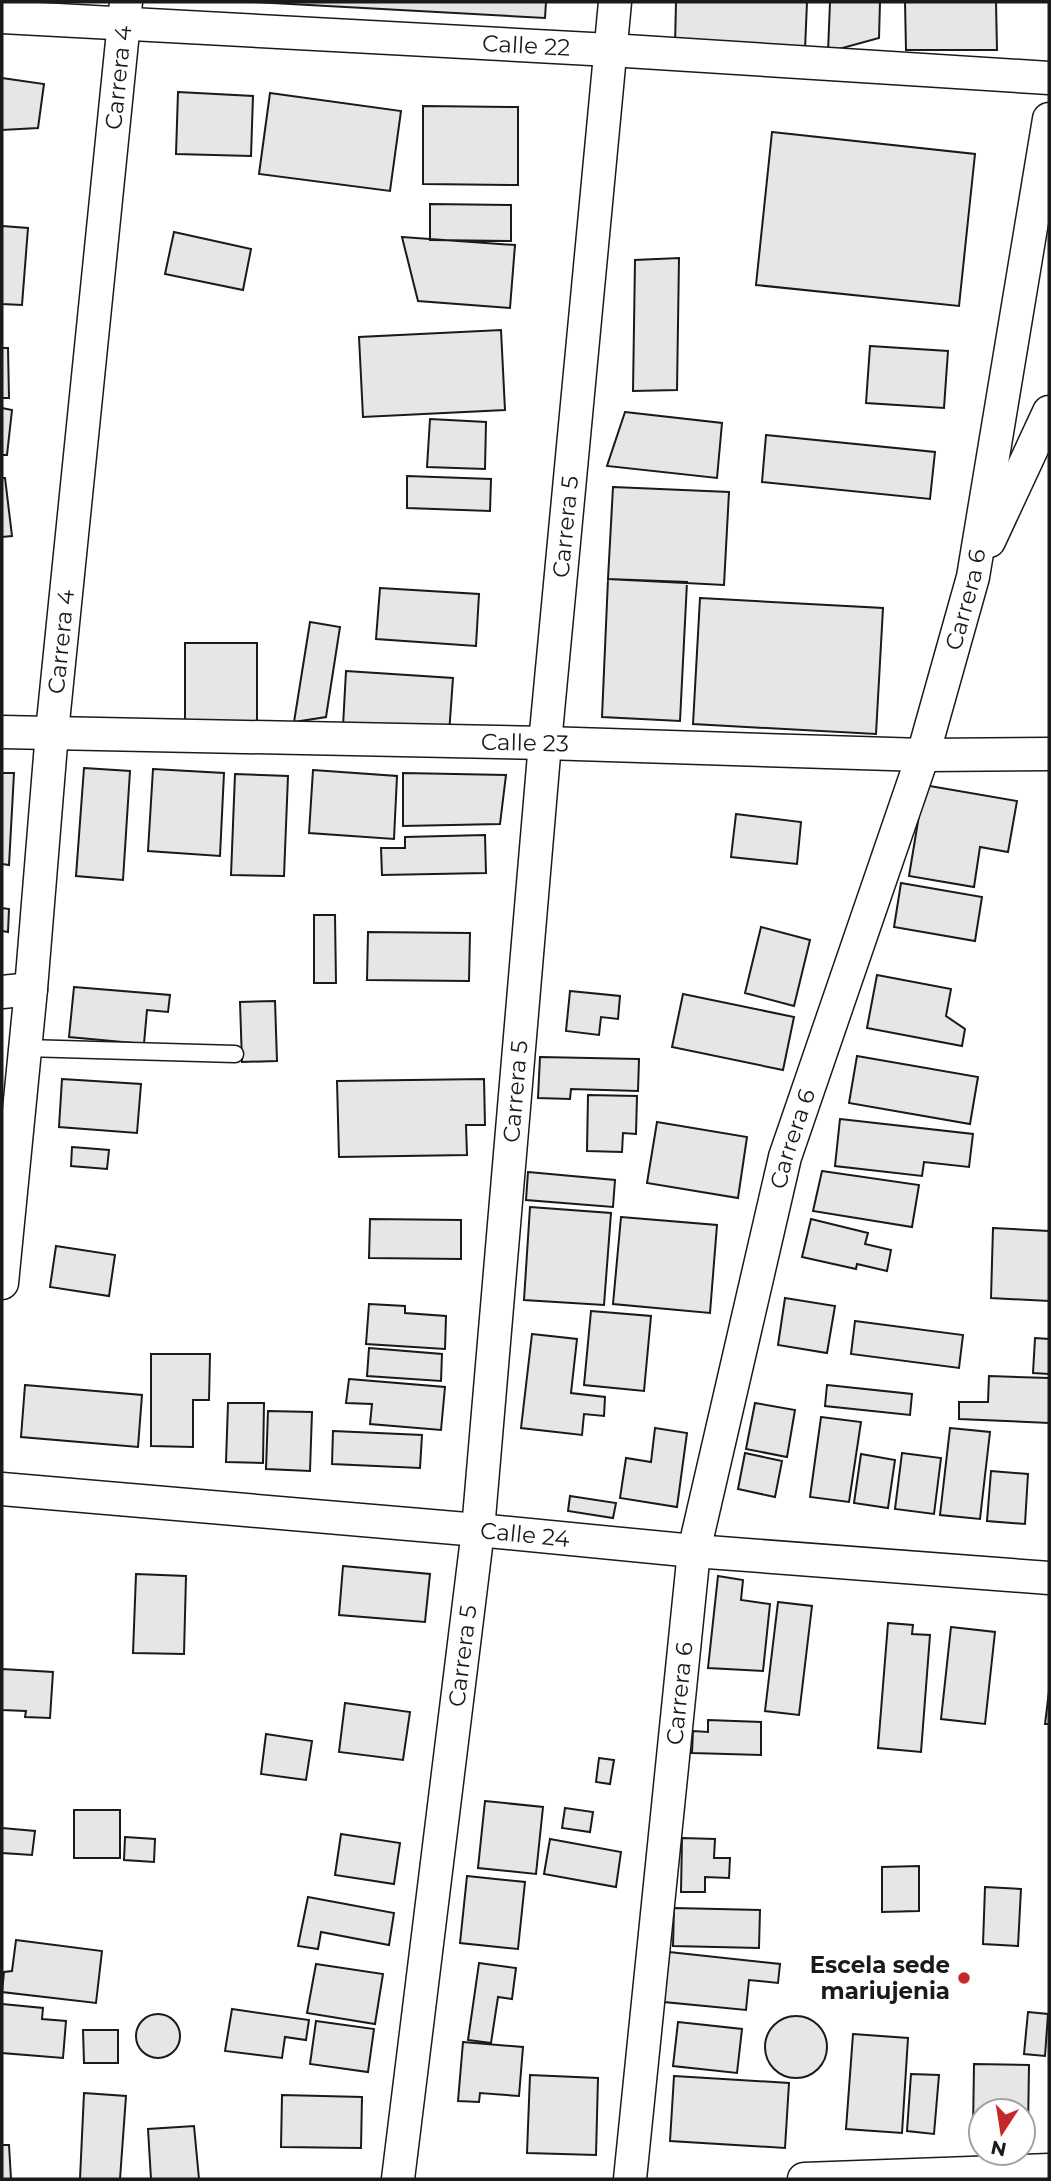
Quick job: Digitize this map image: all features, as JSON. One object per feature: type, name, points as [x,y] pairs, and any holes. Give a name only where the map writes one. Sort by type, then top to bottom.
[{"type":"street","name":"Carrera 5","points":[[398,2179],[478,1530],[545,743],[615,2]]},
{"type":"street","name":"Calle 22","points":[[2,17],[126,13],[610,51],[1049,78]]},
{"type":"street","name":"Carrera 4","points":[[2,1283],[25,1048],[17,991],[52,732],[126,13]]},
{"type":"street","name":"Carrera 6","points":[[631,2179],[694,1551],[785,1157],[923,755],[973,577],[1049,120]]},
{"type":"street","points":[[973,577],[1049,412]]},
{"type":"street","name":"Calle 23","points":[[2,732],[545,743],[923,755],[1049,754]]},
{"type":"street","name":"Calle 24","points":[[2,1489],[694,1551],[1049,1578]]},
{"type":"street","points":[[804,2179],[1049,2170]]},
{"type":"lane","points":[[25,1048],[235,1054]]},
{"type":"building","points":[[253,2],[546,2],[545,18]]},
{"type":"building","points":[[676,2],[807,2],[805,50],[675,45]]},
{"type":"building","points":[[830,2],[880,2],[879,38],[828,52]]},
{"type":"building","points":[[905,2],[996,2],[997,50],[906,50]]},
{"type":"building","points":[[2,78],[44,84],[38,128],[2,130]]},
{"type":"building","points":[[178,92],[253,96],[251,156],[176,154]]},
{"type":"building","points":[[270,93],[401,111],[390,191],[259,174]]},
{"type":"building","points":[[423,106],[518,107],[518,185],[423,184]]},
{"type":"building","points":[[772,132],[975,154],[959,306],[756,285]]},
{"type":"building","points":[[430,204],[511,205],[511,241],[430,240]]},
{"type":"building","points":[[2,226],[28,228],[22,305],[2,304]]},
{"type":"building","points":[[174,232],[251,249],[243,290],[165,274]]},
{"type":"building","points":[[402,237],[515,245],[510,308],[418,301]]},
{"type":"building","points":[[679,258],[677,390],[633,391],[635,260]]},
{"type":"building","points":[[501,330],[505,410],[363,417],[359,337]]},
{"type":"building","points":[[870,346],[948,351],[944,408],[866,403]]},
{"type":"building","points":[[2,348],[8,348],[9,398],[2,398]]},
{"type":"building","points":[[2,408],[12,410],[7,455],[2,455]]},
{"type":"building","points":[[625,412],[722,423],[717,478],[607,466]]},
{"type":"building","points":[[430,419],[486,422],[485,469],[427,467]]},
{"type":"building","points":[[766,435],[935,452],[930,499],[762,482]]},
{"type":"building","points":[[407,476],[491,479],[490,511],[407,508]]},
{"type":"building","points":[[2,478],[5,478],[12,536],[2,537]]},
{"type":"building","points":[[613,487],[729,492],[724,585],[608,579]]},
{"type":"building","points":[[608,579],[687,582],[680,721],[602,717]]},
{"type":"building","points":[[380,588],[479,594],[476,646],[376,639]]},
{"type":"building","points":[[700,598],[883,608],[876,734],[693,724]]},
{"type":"building","points":[[310,622],[340,627],[326,717],[294,722]]},
{"type":"building","points":[[185,643],[257,643],[257,723],[185,722]]},
{"type":"building","points":[[346,671],[453,678],[449,734],[343,726]]},
{"type":"building","points":[[84,768],[130,771],[123,880],[76,876]]},
{"type":"building","points":[[153,769],[224,773],[220,856],[148,851]]},
{"type":"building","points":[[313,770],[397,776],[394,839],[309,833]]},
{"type":"building","points":[[2,773],[14,773],[9,865],[2,864]]},
{"type":"building","points":[[403,773],[506,775],[500,824],[403,826]]},
{"type":"building","points":[[235,774],[288,776],[284,876],[231,875]]},
{"type":"building","points":[[924,785],[1017,801],[1008,852],[980,847],[974,887],[909,876]]},
{"type":"building","points":[[736,814],[801,822],[797,864],[731,857]]},
{"type":"building","points":[[485,835],[486,873],[382,875],[381,848],[405,848],[405,837]]},
{"type":"building","points":[[901,883],[982,897],[975,941],[894,927]]},
{"type":"building","points":[[2,908],[9,909],[8,932],[2,931]]},
{"type":"building","points":[[314,915],[335,915],[336,983],[314,983]]},
{"type":"building","points":[[761,927],[810,940],[794,1006],[745,993]]},
{"type":"building","points":[[368,932],[470,933],[469,981],[367,980]]},
{"type":"building","points":[[877,975],[951,989],[946,1016],[965,1029],[962,1046],[867,1028]]},
{"type":"building","points":[[74,987],[170,995],[168,1012],[147,1010],[144,1044],[69,1037]]},
{"type":"building","points":[[570,991],[620,996],[618,1019],[601,1017],[599,1035],[566,1031]]},
{"type":"building","points":[[683,994],[794,1017],[783,1070],[672,1047]]},
{"type":"building","points":[[275,1001],[277,1061],[242,1062],[240,1002]]},
{"type":"building","points":[[857,1056],[978,1077],[970,1124],[849,1103]]},
{"type":"building","points":[[540,1057],[639,1059],[638,1091],[571,1089],[570,1099],[538,1098]]},
{"type":"building","points":[[62,1079],[141,1084],[137,1133],[59,1127]]},
{"type":"building","points":[[484,1079],[485,1125],[466,1125],[467,1155],[339,1157],[337,1081]]},
{"type":"building","points":[[588,1095],[637,1096],[636,1134],[623,1133],[622,1152],[587,1151]]},
{"type":"building","points":[[840,1119],[973,1134],[969,1167],[924,1162],[922,1176],[835,1166]]},
{"type":"building","points":[[657,1122],[747,1137],[738,1198],[647,1183]]},
{"type":"building","points":[[72,1147],[109,1150],[107,1169],[71,1166]]},
{"type":"building","points":[[822,1171],[919,1185],[912,1227],[813,1211]]},
{"type":"building","points":[[528,1172],[615,1180],[613,1207],[526,1200]]},
{"type":"building","points":[[530,1207],[611,1213],[604,1305],[524,1300]]},
{"type":"building","points":[[621,1217],[717,1225],[710,1313],[613,1304]]},
{"type":"building","points":[[370,1219],[461,1220],[461,1259],[369,1258]]},
{"type":"building","points":[[811,1219],[868,1233],[865,1244],[891,1250],[887,1271],[857,1264],[856,1269],[802,1257]]},
{"type":"building","points":[[993,1228],[1049,1231],[1049,1301],[991,1298]]},
{"type":"building","points":[[56,1246],[115,1255],[109,1296],[50,1287]]},
{"type":"building","points":[[785,1298],[835,1306],[827,1353],[778,1345]]},
{"type":"building","points":[[369,1304],[405,1306],[405,1313],[446,1316],[445,1349],[366,1344]]},
{"type":"building","points":[[591,1311],[651,1316],[644,1391],[584,1385]]},
{"type":"building","points":[[855,1321],[963,1335],[959,1368],[851,1354]]},
{"type":"building","points":[[532,1334],[577,1339],[571,1393],[605,1397],[604,1416],[584,1414],[582,1435],[521,1428]]},
{"type":"building","points":[[1035,1338],[1049,1339],[1049,1374],[1033,1373]]},
{"type":"building","points":[[369,1348],[442,1354],[441,1381],[367,1376]]},
{"type":"building","points":[[151,1354],[210,1354],[209,1400],[193,1400],[193,1447],[151,1446]]},
{"type":"building","points":[[989,1376],[1049,1378],[1049,1423],[959,1419],[959,1402],[988,1402]]},
{"type":"building","points":[[349,1379],[445,1387],[441,1430],[370,1424],[372,1404],[346,1403]]},
{"type":"building","points":[[25,1385],[142,1395],[138,1447],[21,1437]]},
{"type":"building","points":[[827,1385],[912,1394],[910,1415],[825,1406]]},
{"type":"building","points":[[228,1403],[264,1403],[263,1463],[226,1462]]},
{"type":"building","points":[[755,1403],[795,1410],[787,1457],[746,1449]]},
{"type":"building","points":[[268,1411],[312,1412],[310,1471],[266,1469]]},
{"type":"building","points":[[821,1417],[861,1422],[849,1502],[810,1497]]},
{"type":"building","points":[[655,1428],[687,1433],[677,1507],[620,1498],[626,1458],[651,1462]]},
{"type":"building","points":[[950,1428],[990,1432],[980,1519],[940,1515]]},
{"type":"building","points":[[333,1431],[422,1435],[420,1468],[332,1464]]},
{"type":"building","points":[[745,1453],[782,1461],[775,1497],[738,1489]]},
{"type":"building","points":[[902,1453],[941,1458],[934,1514],[895,1509]]},
{"type":"building","points":[[861,1454],[895,1460],[888,1508],[854,1503]]},
{"type":"building","points":[[991,1471],[1028,1474],[1025,1524],[987,1521]]},
{"type":"building","points":[[570,1496],[616,1503],[613,1518],[568,1511]]},
{"type":"building","points":[[343,1566],[430,1574],[425,1622],[339,1615]]},
{"type":"building","points":[[136,1574],[186,1576],[184,1654],[133,1653]]},
{"type":"building","points":[[718,1576],[743,1580],[741,1600],[770,1604],[763,1671],[708,1668]]},
{"type":"building","points":[[778,1602],[812,1606],[799,1715],[765,1711]]},
{"type":"building","points":[[888,1623],[913,1625],[912,1634],[930,1635],[921,1752],[878,1748]]},
{"type":"building","points":[[951,1627],[995,1632],[985,1724],[941,1719]]},
{"type":"building","points":[[2,1669],[53,1672],[50,1718],[25,1717],[26,1711],[2,1710]]},
{"type":"building","points":[[1049,1691],[1049,1724],[1045,1724]]},
{"type":"building","points":[[345,1703],[410,1712],[403,1760],[339,1752]]},
{"type":"building","points":[[708,1720],[761,1722],[761,1755],[692,1753],[693,1731],[708,1732]]},
{"type":"building","points":[[266,1734],[312,1741],[306,1780],[261,1774]]},
{"type":"building","points":[[599,1758],[614,1760],[610,1784],[596,1782]]},
{"type":"building","points":[[485,1801],[543,1807],[536,1874],[478,1868]]},
{"type":"building","points":[[565,1808],[593,1812],[590,1832],[562,1828]]},
{"type":"building","points":[[74,1810],[120,1810],[120,1858],[74,1858]]},
{"type":"building","points":[[2,1828],[35,1831],[32,1855],[2,1853]]},
{"type":"building","points":[[341,1834],[400,1843],[394,1884],[335,1875]]},
{"type":"building","points":[[125,1837],[155,1839],[154,1862],[124,1860]]},
{"type":"building","points":[[682,1838],[715,1839],[714,1858],[730,1858],[729,1878],[705,1877],[705,1892],[681,1892]]},
{"type":"building","points":[[550,1839],[621,1852],[616,1887],[544,1874]]},
{"type":"building","points":[[919,1866],[919,1911],[882,1912],[882,1867]]},
{"type":"building","points":[[467,1876],[525,1882],[518,1949],[460,1943]]},
{"type":"building","points":[[985,1887],[1021,1889],[1018,1946],[983,1944]]},
{"type":"building","points":[[308,1897],[394,1913],[389,1945],[321,1932],[318,1949],[298,1946]]},
{"type":"building","points":[[674,1908],[760,1910],[759,1948],[673,1946]]},
{"type":"building","points":[[16,1940],[102,1951],[96,2003],[2,1992],[4,1972],[12,1971]]},
{"type":"building","points":[[669,1952],[780,1964],[778,1983],[749,1980],[746,2010],[664,2002]]},
{"type":"building","points":[[479,1963],[516,1968],[512,1999],[498,1997],[491,2043],[468,2040]]},
{"type":"building","points":[[316,1964],[383,1974],[375,2024],[307,2013]]},
{"type":"building","points":[[2,2004],[43,2008],[42,2019],[66,2021],[63,2058],[2,2053]]},
{"type":"building","points":[[232,2009],[309,2020],[306,2040],[285,2037],[282,2058],[225,2051]]},
{"type":"building","points":[[1028,2012],[1048,2014],[1045,2056],[1024,2054]]},
{"type":"building","points":[[158,2014],[167,2015],[174,2020],[179,2027],[179,2045],[174,2052],[167,2057],[158,2058],[149,2057],[142,2052],[137,2045],[136,2036],[137,2027],[142,2020],[149,2015]]},
{"type":"building","points":[[796,2016],[818,2025],[827,2047],[818,2069],[796,2078],[774,2069],[765,2047],[774,2025]]},
{"type":"building","points":[[316,2021],[374,2029],[368,2072],[310,2064]]},
{"type":"building","points":[[678,2022],[742,2029],[737,2073],[673,2066]]},
{"type":"building","points":[[83,2030],[118,2030],[118,2063],[84,2063]]},
{"type":"building","points":[[853,2034],[908,2038],[902,2133],[846,2129]]},
{"type":"building","points":[[463,2042],[523,2047],[519,2096],[480,2093],[479,2102],[458,2101]]},
{"type":"building","points":[[974,2064],[1029,2065],[1029,2097],[974,2097]]},
{"type":"building","points":[[911,2074],[939,2075],[934,2134],[907,2131]]},
{"type":"building","points":[[530,2075],[598,2078],[596,2155],[527,2153]]},
{"type":"building","points":[[674,2076],[789,2083],[785,2148],[670,2141]]},
{"type":"building","points":[[84,2093],[126,2096],[120,2179],[80,2179]]},
{"type":"building","points":[[282,2095],[362,2097],[361,2148],[281,2147]]},
{"type":"building","points":[[194,2126],[199,2179],[151,2179],[148,2129]]},
{"type":"building","points":[[2,2145],[9,2145],[11,2179],[2,2179]]},
{"type":"place","name":"Escela sede mariujenia","points":[[964,1978]]}]
